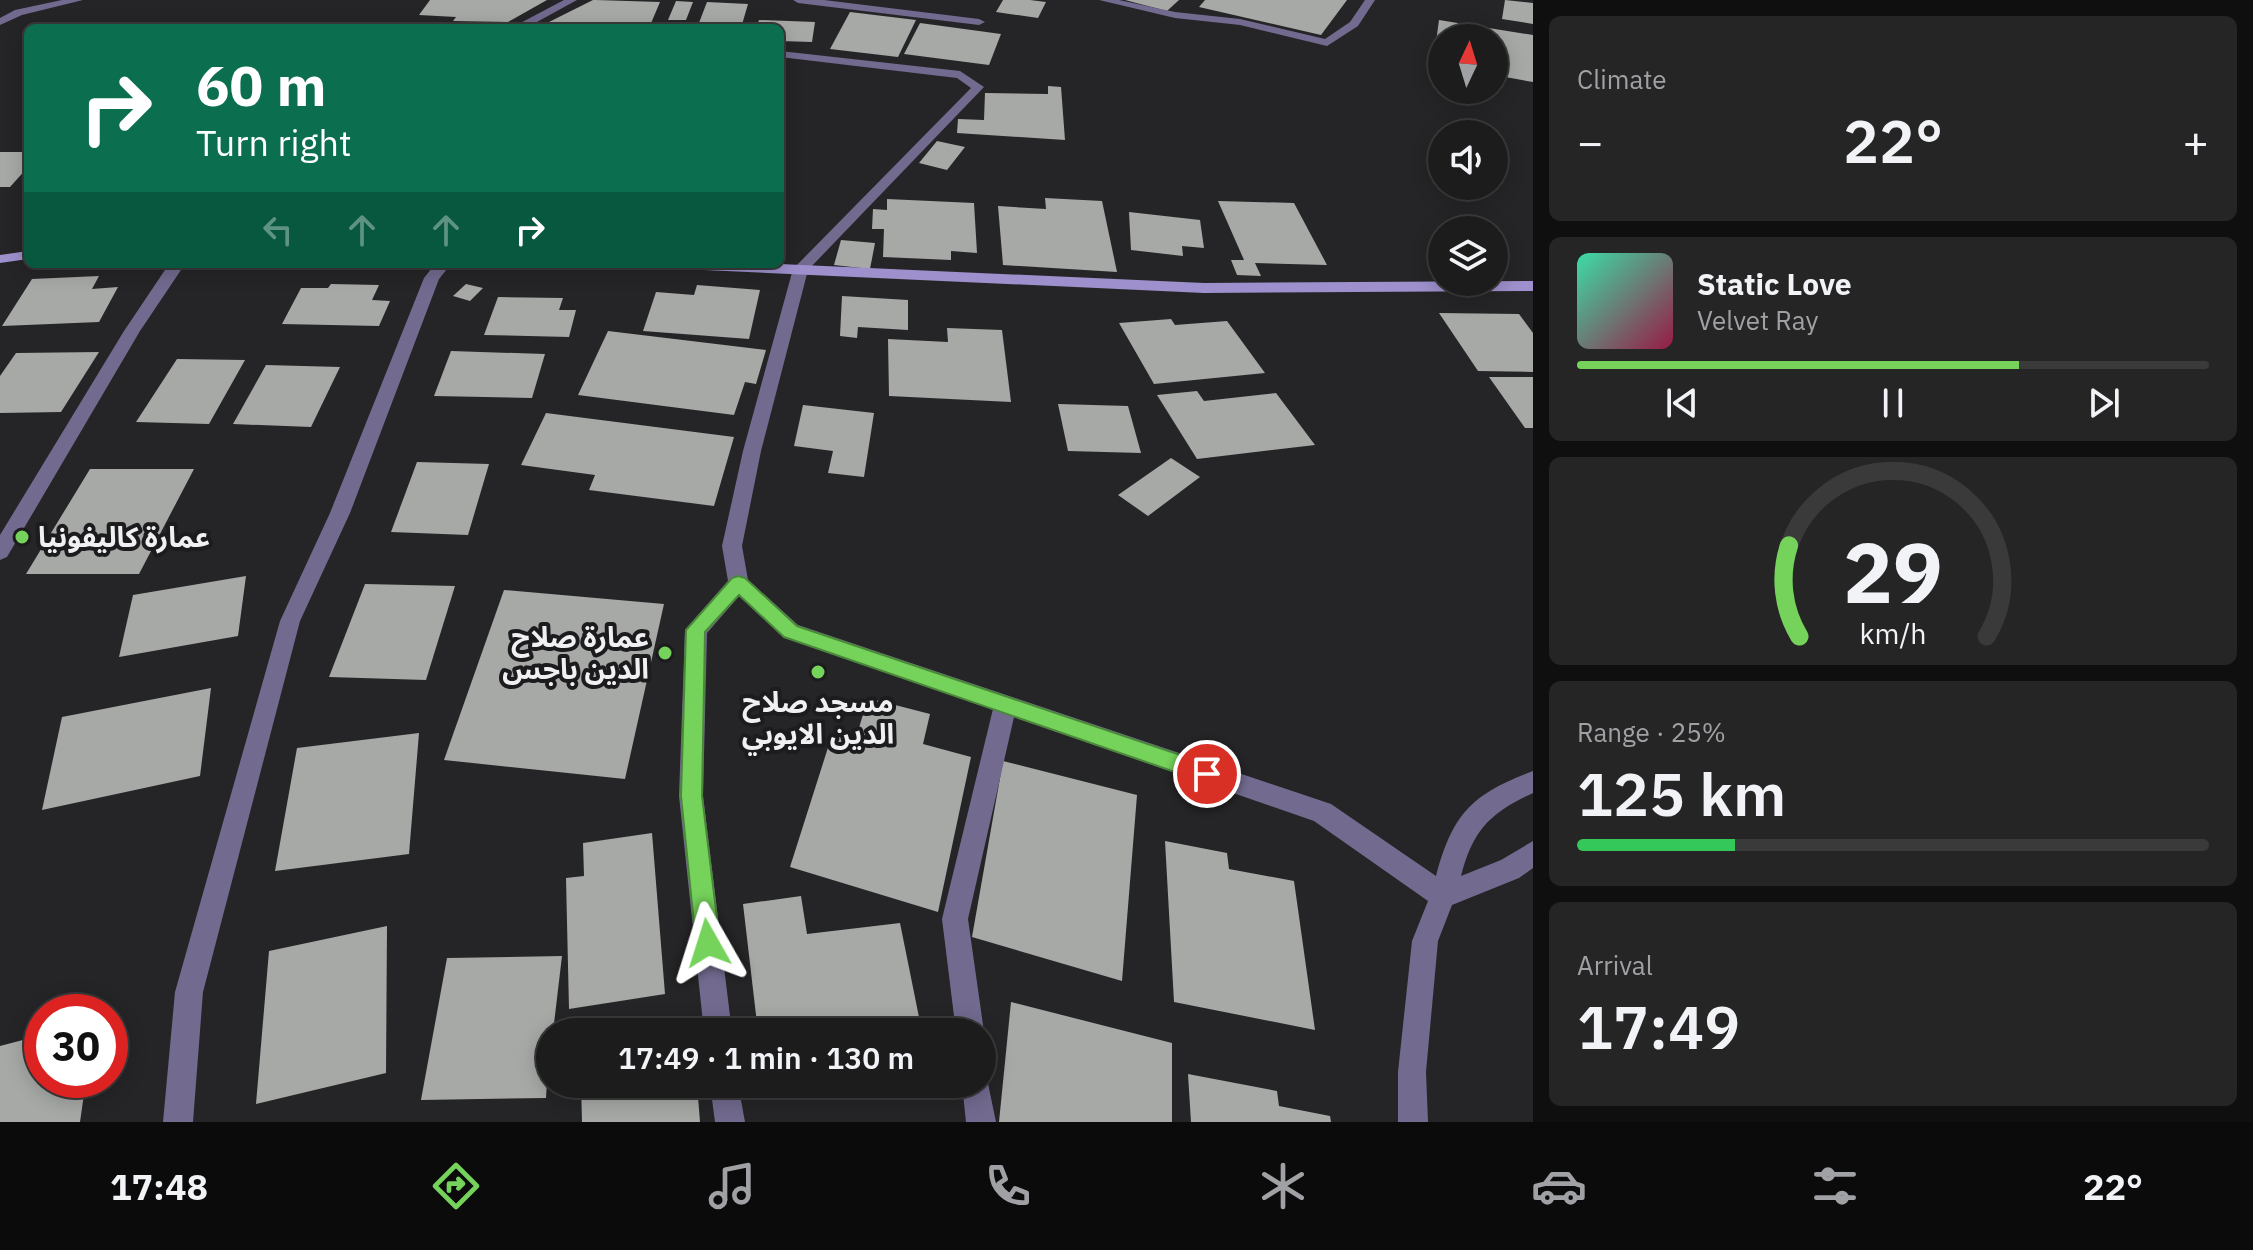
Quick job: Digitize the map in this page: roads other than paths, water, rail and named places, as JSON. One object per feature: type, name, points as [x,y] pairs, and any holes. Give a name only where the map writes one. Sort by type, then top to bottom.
[{"type":"main road","points":[[0,259],[24,256]]},
{"type":"main road","points":[[777,268],[1204,288],[1533,286]]},
{"type":"street","points":[[0,22],[19,12],[78,0]]},
{"type":"street","points":[[525,24],[572,0]]},
{"type":"street","points":[[798,0],[979,22]]},
{"type":"street","points":[[1104,0],[1175,15],[1240,22],[1327,43],[1354,24],[1370,0]]},
{"type":"street","points":[[1175,15],[1190,0]]},
{"type":"street","points":[[784,54],[960,75],[978,87],[801,269],[752,451],[732,546],[738,583],[791,631],[1322,812],[1443,896]]},
{"type":"street","points":[[0,552],[132,331],[174,268]]},
{"type":"street","points":[[178,1122],[189,992],[290,621],[340,513],[432,278],[440,268]]},
{"type":"street","points":[[716,1018],[691,796],[696,630],[738,583]]},
{"type":"street","points":[[968,1018],[955,919],[1005,706]]},
{"type":"street","points":[[1413,1122],[1412,1072],[1425,941],[1443,896],[1458,840],[1492,800],[1533,782]]},
{"type":"street","points":[[1443,896],[1510,869],[1533,853]]},
{"type":"street","points":[[726,1098],[730,1122]]},
{"type":"street","points":[[978,1098],[981,1122]]},
{"type":"place","name":"عمارة كاليفونيا","points":[[22,537]]},
{"type":"place","name":"عمارة صلاح الدين باجس","points":[[665,653]]},
{"type":"place","name":"مسجد صلاح الدين الايوبي","points":[[818,672]]}]
